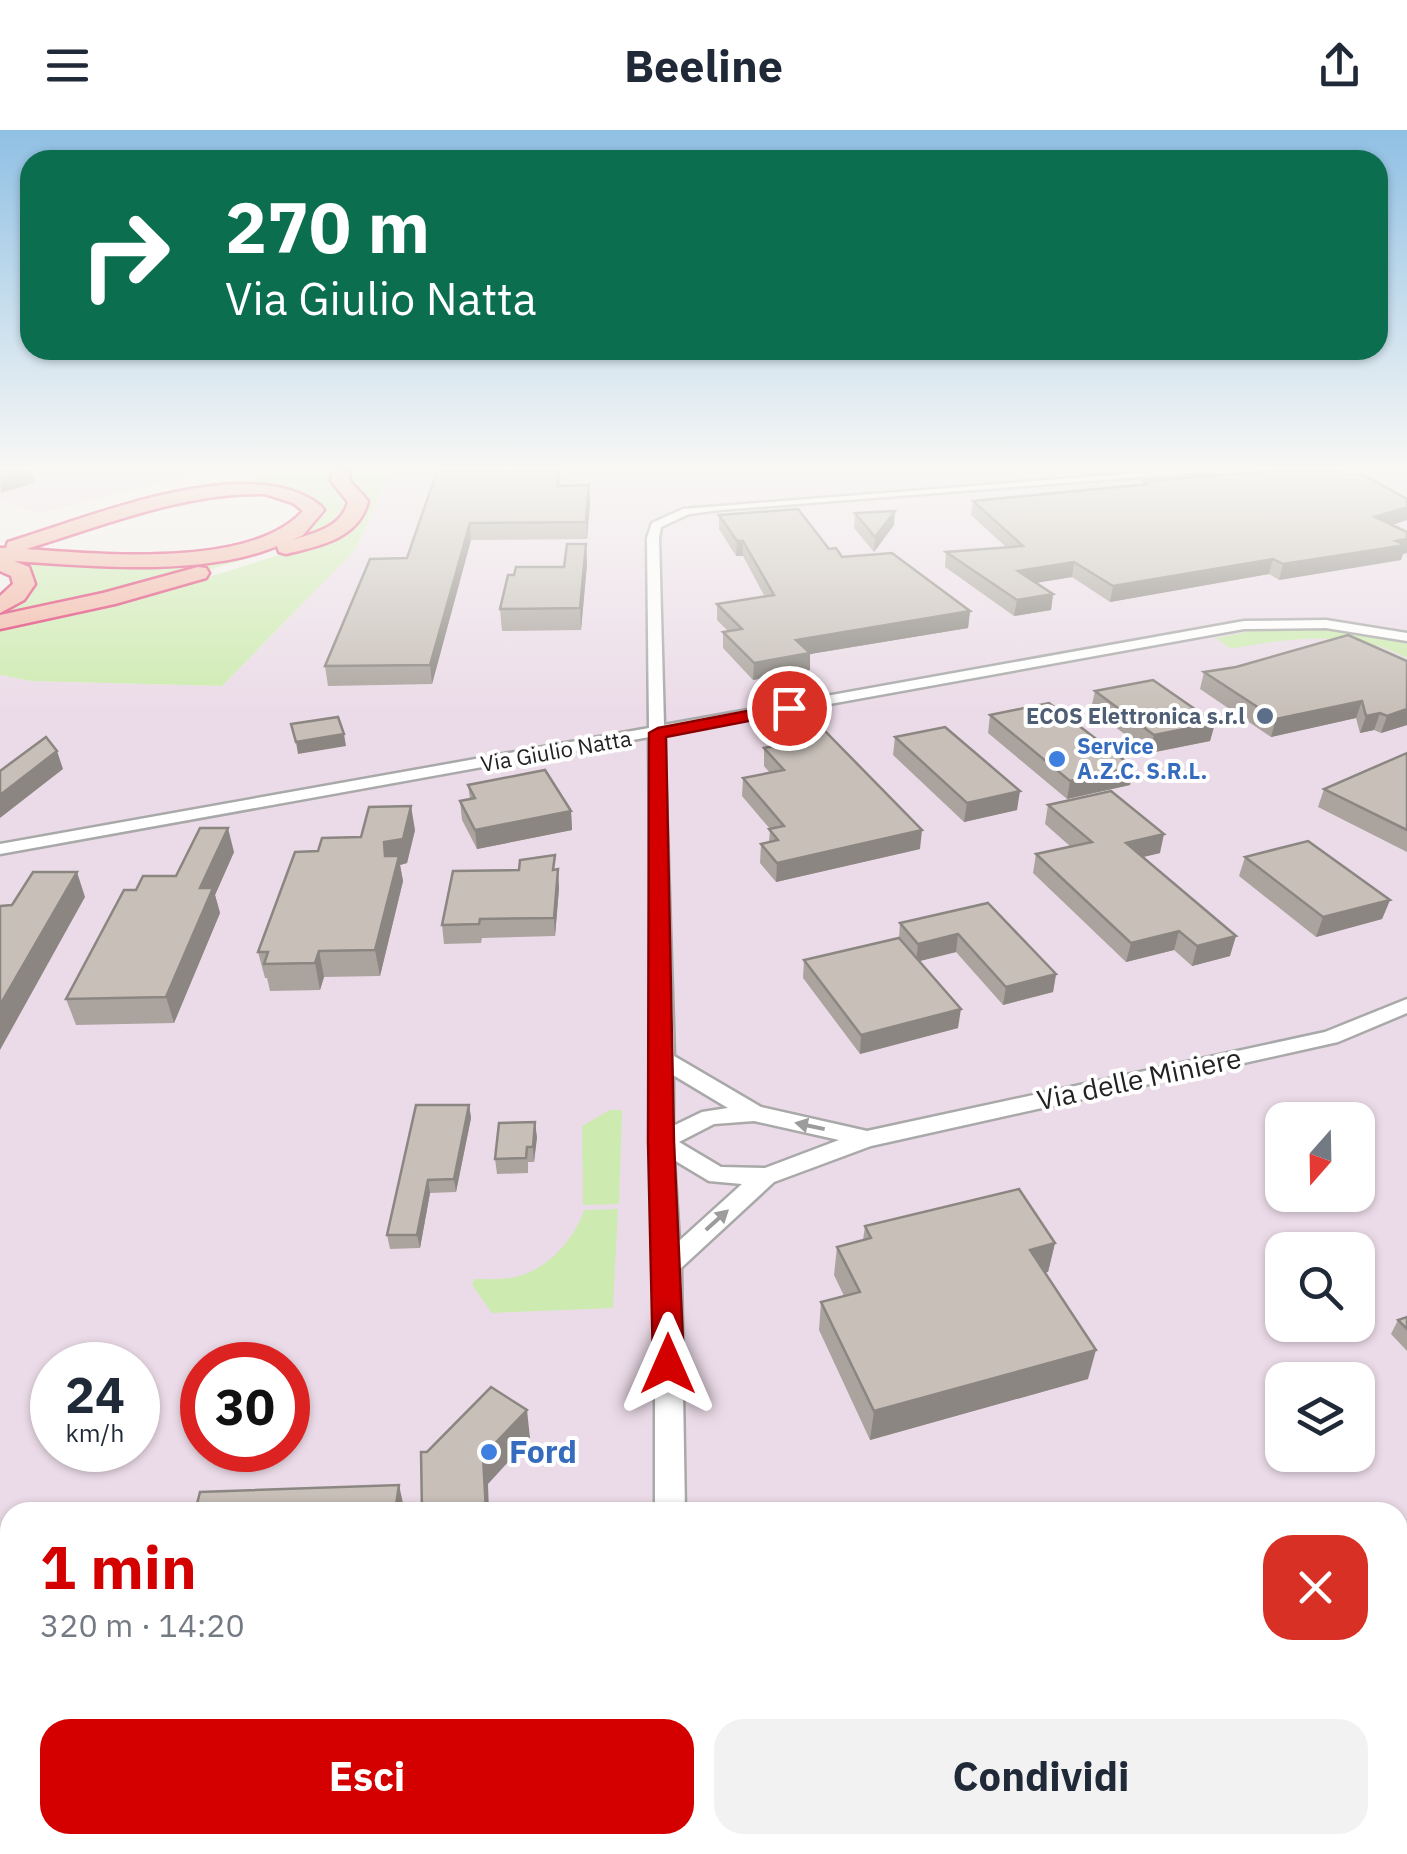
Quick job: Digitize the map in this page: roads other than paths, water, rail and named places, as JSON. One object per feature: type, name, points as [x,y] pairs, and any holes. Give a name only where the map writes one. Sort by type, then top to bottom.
[{"type":"highway","points":[[29,551],[153,562],[213,551]]},
{"type":"highway","points":[[0,622],[107,599],[274,551]]},
{"type":"highway","points":[[0,564],[21,572],[24,584],[0,606]]},
{"type":"street","points":[[652,551],[670,1502]]},
{"type":"street","name":"Via Giulio Natta","points":[[0,849],[1244,625],[1288,620],[1343,624],[1407,637]]},
{"type":"street","name":"Via delle Miniere","points":[[661,1142],[717,1175],[766,1176],[867,1139],[1331,1037],[1407,1006]]},
{"type":"street","name":"Via delle Miniere","points":[[663,1058],[754,1113]]},
{"type":"street","name":"Via delle Miniere","points":[[661,1142],[710,1117],[754,1113],[867,1139]]},
{"type":"street","name":"Via delle Miniere","points":[[668,1265],[766,1176]]},
{"type":"place","name":"ECOS Elettronica s.r.l","points":[[1265,716]]},
{"type":"place","name":"Service A.Z.C. S.R.L.","points":[[1057,759]]},
{"type":"place","name":"Ford","points":[[489,1452]]}]
